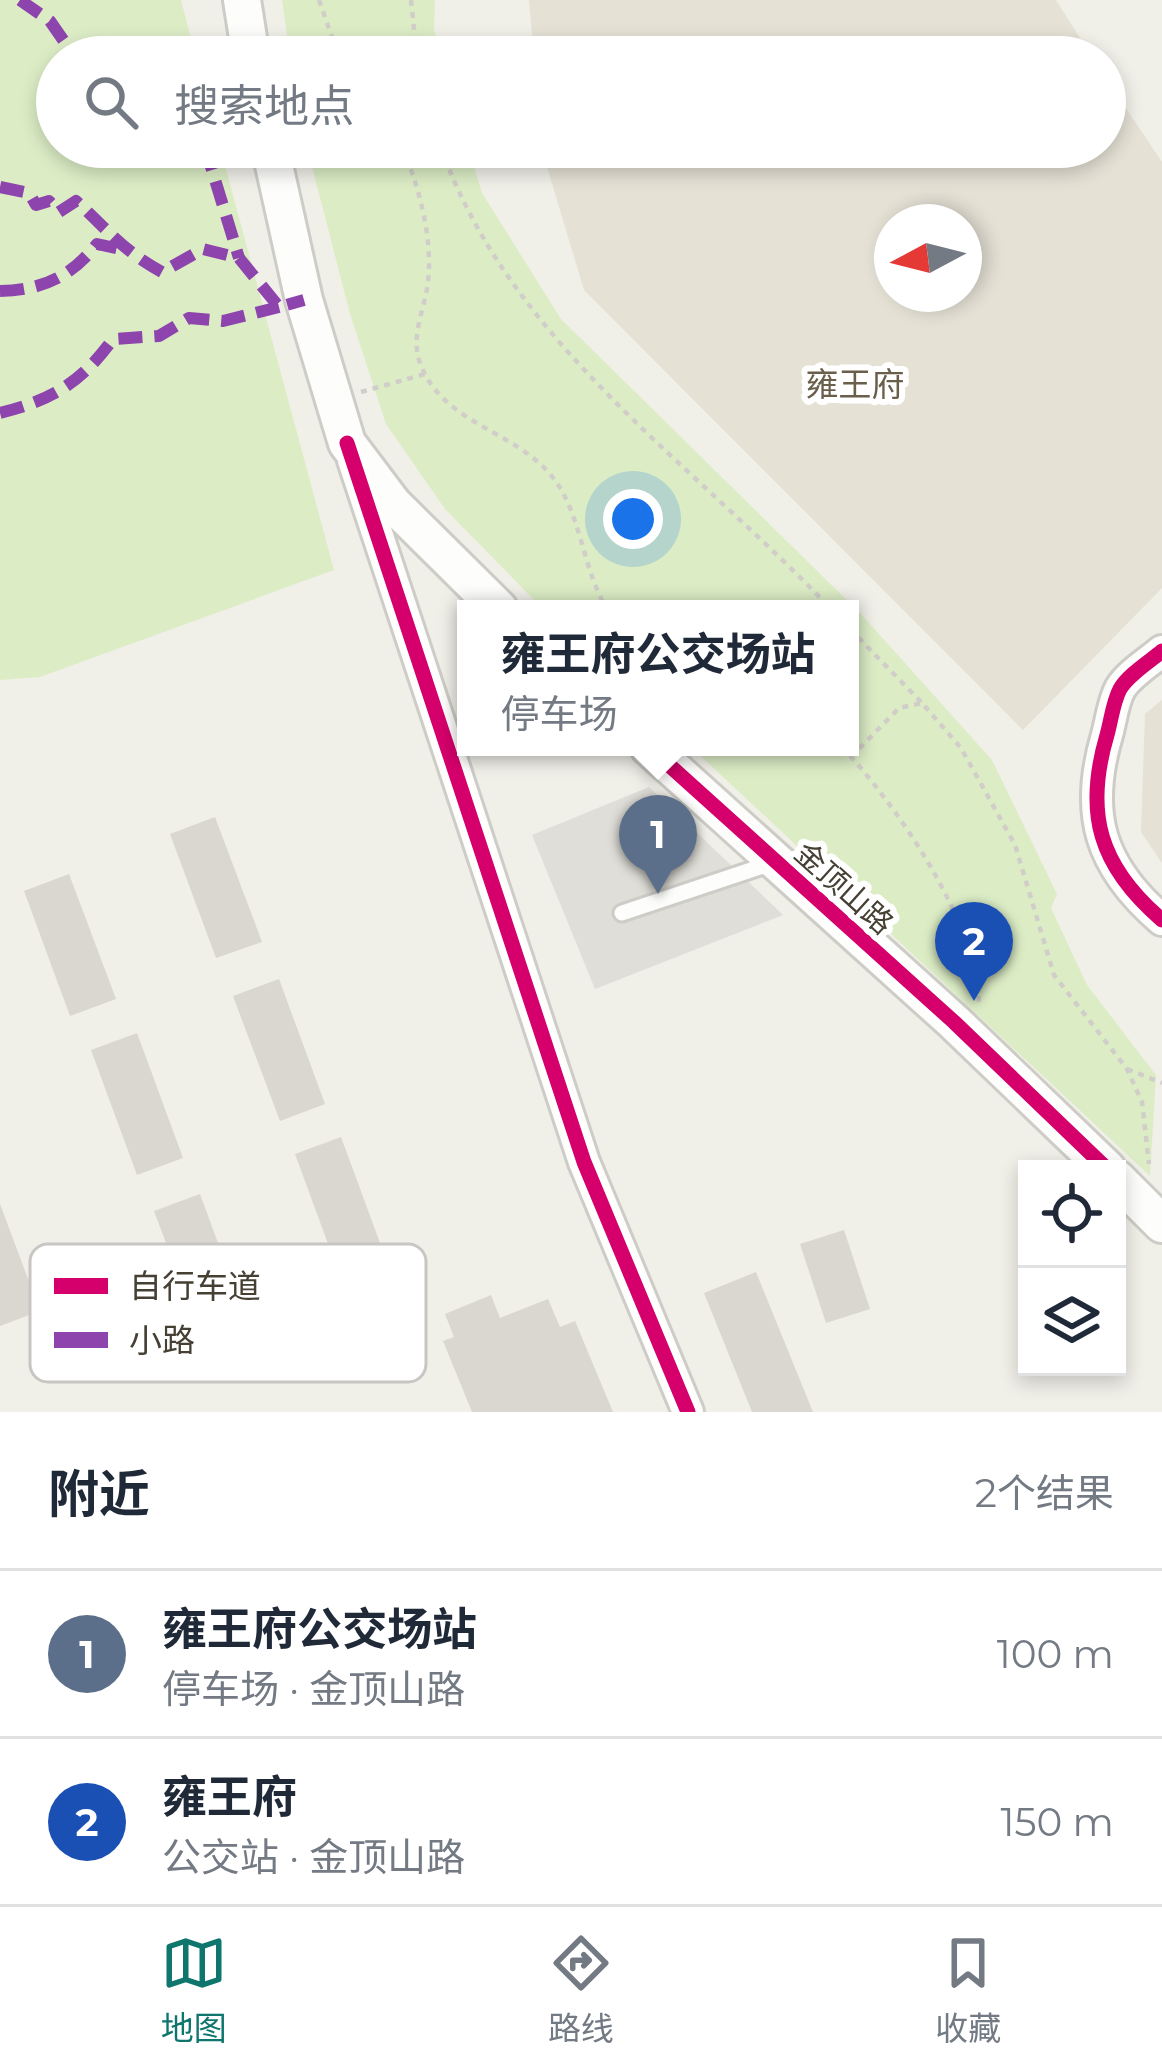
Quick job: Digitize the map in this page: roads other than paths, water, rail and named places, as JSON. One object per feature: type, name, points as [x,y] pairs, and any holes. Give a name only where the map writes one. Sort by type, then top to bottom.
[{"type":"street","points":[[242,0],[248,36]]},
{"type":"street","points":[[275,168],[304,300],[347,443],[584,1162],[688,1412]]},
{"type":"street","points":[[347,443],[393,504],[490,600]]},
{"type":"street","points":[[1162,651],[1121,686],[1097,768],[1094,803],[1095,824],[1118,869],[1162,920]]},
{"type":"street","name":"金顶山路","points":[[659,756],[1098,1160]]},
{"type":"street","points":[[1126,1188],[1156,1218]]},
{"type":"lane","points":[[622,913],[775,862]]},
{"type":"place","name":"雍王府公交场站","points":[[658,894]]},
{"type":"place","name":"雍王府","points":[[974,1001]]},
{"type":"district","name":"雍王府","points":[[855,384]]}]
